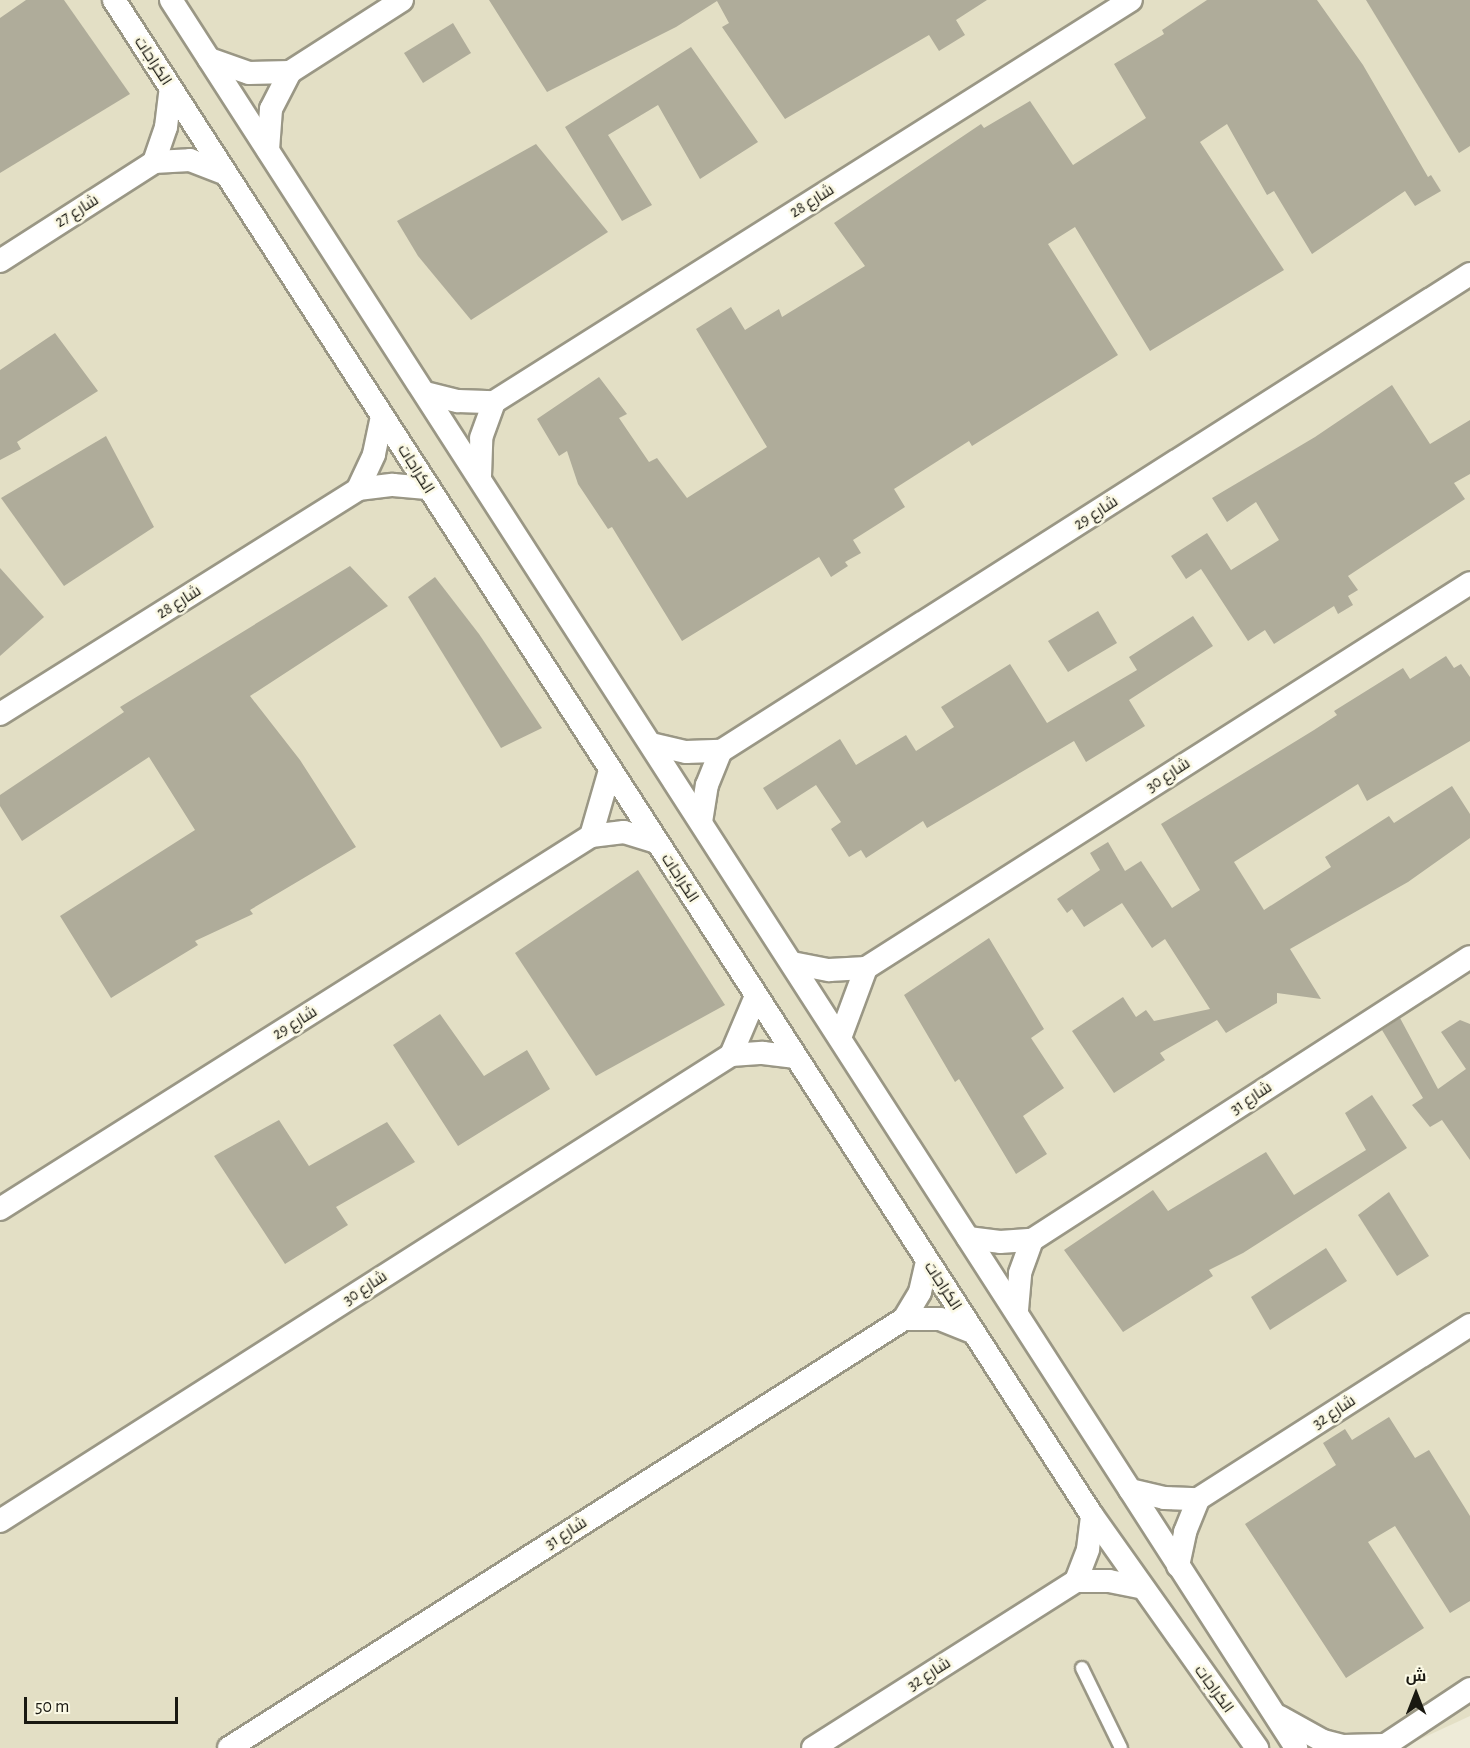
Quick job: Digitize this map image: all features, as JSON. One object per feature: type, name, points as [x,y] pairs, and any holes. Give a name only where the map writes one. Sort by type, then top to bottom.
[{"type":"street","name":"الكراجات","points":[[114,0],[1092,1515],[1140,1587],[1257,1748]]},
{"type":"street","points":[[171,0],[480,476],[968,1238],[1017,1310],[1296,1748]]},
{"type":"street","points":[[268,150],[272,109],[290,72],[402,0]]},
{"type":"street","name":"شارع 28","points":[[494,402],[1131,0]]},
{"type":"street","points":[[209,59],[249,73],[290,72]]},
{"type":"street","points":[[154,162],[166,126],[171,89]]},
{"type":"street","name":"شارع 27","points":[[0,261],[154,162],[190,160],[224,173]]},
{"type":"street","name":"شارع 29","points":[[722,751],[1470,274]]},
{"type":"street","points":[[424,393],[458,401],[494,402],[481,438],[480,476]]},
{"type":"street","points":[[358,489],[374,453],[382,416]]},
{"type":"street","name":"شارع 28","points":[[0,714],[358,489],[393,485],[427,488]]},
{"type":"street","name":"شارع 30","points":[[792,963],[829,970],[867,968],[1470,583]]},
{"type":"street","points":[[651,744],[686,752],[722,751],[707,785],[701,822]]},
{"type":"street","points":[[591,836],[610,770]]},
{"type":"street","name":"شارع 29","points":[[0,1209],[591,836],[624,832],[656,842]]},
{"type":"street","name":"شارع 31","points":[[968,1238],[1000,1242],[1032,1240],[1470,957]]},
{"type":"street","points":[[840,1038],[867,968]]},
{"type":"street","points":[[731,1055],[756,996]]},
{"type":"street","name":"شارع 30","points":[[0,1521],[731,1055],[763,1053],[795,1057]]},
{"type":"street","points":[[1017,1310],[1020,1273],[1032,1240]]},
{"type":"street","name":"شارع 31","points":[[228,1748],[904,1318],[920,1292],[927,1261]]},
{"type":"street","points":[[904,1318],[940,1318],[973,1332]]},
{"type":"street","name":"شارع 32","points":[[1198,1500],[1470,1325]]},
{"type":"street","points":[[1130,1490],[1164,1498],[1198,1500],[1185,1532],[1178,1566]]},
{"type":"street","points":[[1092,1515],[1088,1550],[1076,1581],[1109,1581],[1140,1587]]},
{"type":"street","name":"شارع 32","points":[[813,1748],[1076,1581]]},
{"type":"street","points":[[1273,1710],[1288,1723],[1323,1741],[1353,1746],[1382,1746],[1470,1689]]},
{"type":"lane","points":[[1082,1668],[1121,1748]]},
{"type":"shaded area","points":[[0,0],[1470,0],[1470,1716],[1401,1748],[0,1748]]},
{"type":"building","points":[[26,0],[64,0],[130,94],[0,173],[0,18]]},
{"type":"building","points":[[489,0],[987,0],[956,20],[965,35],[939,51],[929,35],[785,119],[722,27],[729,23],[717,1],[676,27],[547,92]]},
{"type":"building","points":[[1207,0],[1317,0],[1363,65],[1428,177],[1431,175],[1441,191],[1415,206],[1405,191],[1312,254],[1274,191],[1267,195],[1227,124],[1200,142],[1284,270],[1150,351],[1075,227],[1048,244],[1118,355],[972,446],[969,441],[894,489],[905,507],[853,540],[861,553],[845,562],[848,566],[831,577],[819,557],[682,641],[612,527],[608,529],[578,484],[567,451],[559,456],[537,419],[599,377],[627,414],[619,418],[649,462],[657,458],[687,498],[767,447],[696,329],[731,307],[745,330],[779,309],[782,317],[865,266],[834,223],[981,124],[984,128],[1030,101],[1073,165],[1146,118],[1114,64],[1164,34],[1162,30]]},
{"type":"building","points":[[1366,0],[1470,0],[1470,146],[1459,153]]},
{"type":"building","points":[[453,23],[471,53],[423,83],[404,53]]},
{"type":"building","points":[[691,47],[758,142],[700,179],[658,105],[608,135],[652,205],[622,221],[565,127]]},
{"type":"building","points":[[536,144],[608,232],[471,320],[418,256],[397,221]]},
{"type":"building","points":[[55,333],[98,391],[17,442],[21,449],[0,460],[0,370]]},
{"type":"building","points":[[1392,385],[1430,444],[1470,420],[1470,474],[1454,483],[1465,499],[1348,576],[1358,590],[1348,596],[1353,605],[1338,614],[1334,606],[1274,644],[1265,630],[1248,641],[1201,569],[1186,579],[1171,556],[1207,533],[1231,570],[1279,540],[1256,502],[1227,522],[1212,498],[1315,437]]},
{"type":"building","points":[[106,436],[154,527],[64,586],[1,498]]},
{"type":"building","points":[[350,566],[388,606],[250,696],[300,760],[356,847],[250,910],[253,914],[195,941],[198,945],[111,998],[60,916],[195,830],[149,757],[22,841],[0,806],[0,795],[124,712],[120,707]]},
{"type":"building","points":[[0,568],[44,617],[0,656]]},
{"type":"building","points":[[435,577],[479,634],[542,728],[501,748],[408,597]]},
{"type":"building","points":[[1098,611],[1117,643],[1068,672],[1048,641]]},
{"type":"building","points":[[1193,616],[1213,646],[1129,700],[1145,726],[1086,762],[1074,741],[927,828],[923,821],[866,858],[861,850],[849,857],[831,829],[841,822],[816,785],[777,810],[763,788],[840,739],[856,765],[906,735],[916,751],[954,727],[941,707],[1010,664],[1047,723],[1137,670],[1129,657]]},
{"type":"building","points":[[1446,656],[1454,668],[1461,664],[1470,677],[1470,741],[1367,801],[1358,784],[1234,862],[1264,910],[1331,867],[1325,857],[1389,816],[1394,823],[1452,786],[1470,814],[1470,838],[1408,882],[1290,949],[1321,999],[1277,993],[1277,1003],[1226,1033],[1217,1020],[1160,1053],[1165,1060],[1114,1093],[1072,1031],[1123,997],[1136,1017],[1146,1010],[1154,1021],[1210,1009],[1165,939],[1152,948],[1122,903],[1084,927],[1072,909],[1067,913],[1057,899],[1100,870],[1090,853],[1108,842],[1125,871],[1141,861],[1172,908],[1200,890],[1161,824],[1314,730],[1337,715],[1334,711],[1403,668],[1410,679]]},
{"type":"building","points":[[638,870],[725,1005],[596,1076],[515,953]]},
{"type":"building","points":[[989,938],[1044,1029],[1031,1038],[1064,1088],[1023,1116],[1047,1154],[1016,1174],[959,1079],[955,1082],[904,995]]},
{"type":"building","points":[[440,1014],[484,1076],[527,1050],[550,1089],[458,1146],[393,1045]]},
{"type":"building","points":[[1400,1018],[1438,1089],[1466,1069],[1441,1032],[1460,1020],[1470,1024],[1470,1160],[1442,1120],[1430,1127],[1412,1105],[1423,1098],[1382,1030]]},
{"type":"building","points":[[1372,1095],[1407,1148],[1243,1253],[1209,1270],[1213,1276],[1123,1332],[1064,1250],[1153,1190],[1168,1211],[1266,1152],[1294,1195],[1366,1150],[1345,1113]]},
{"type":"building","points":[[279,1120],[309,1166],[387,1122],[415,1162],[336,1207],[348,1225],[285,1264],[214,1156]]},
{"type":"building","points":[[1389,1192],[1429,1256],[1397,1276],[1358,1215]]},
{"type":"building","points":[[1326,1248],[1347,1281],[1270,1330],[1251,1297]]},
{"type":"building","points":[[1389,1417],[1415,1458],[1429,1450],[1470,1516],[1470,1601],[1450,1613],[1395,1526],[1368,1542],[1424,1628],[1346,1678],[1245,1524],[1336,1465],[1323,1443],[1345,1429],[1352,1440]]}]
